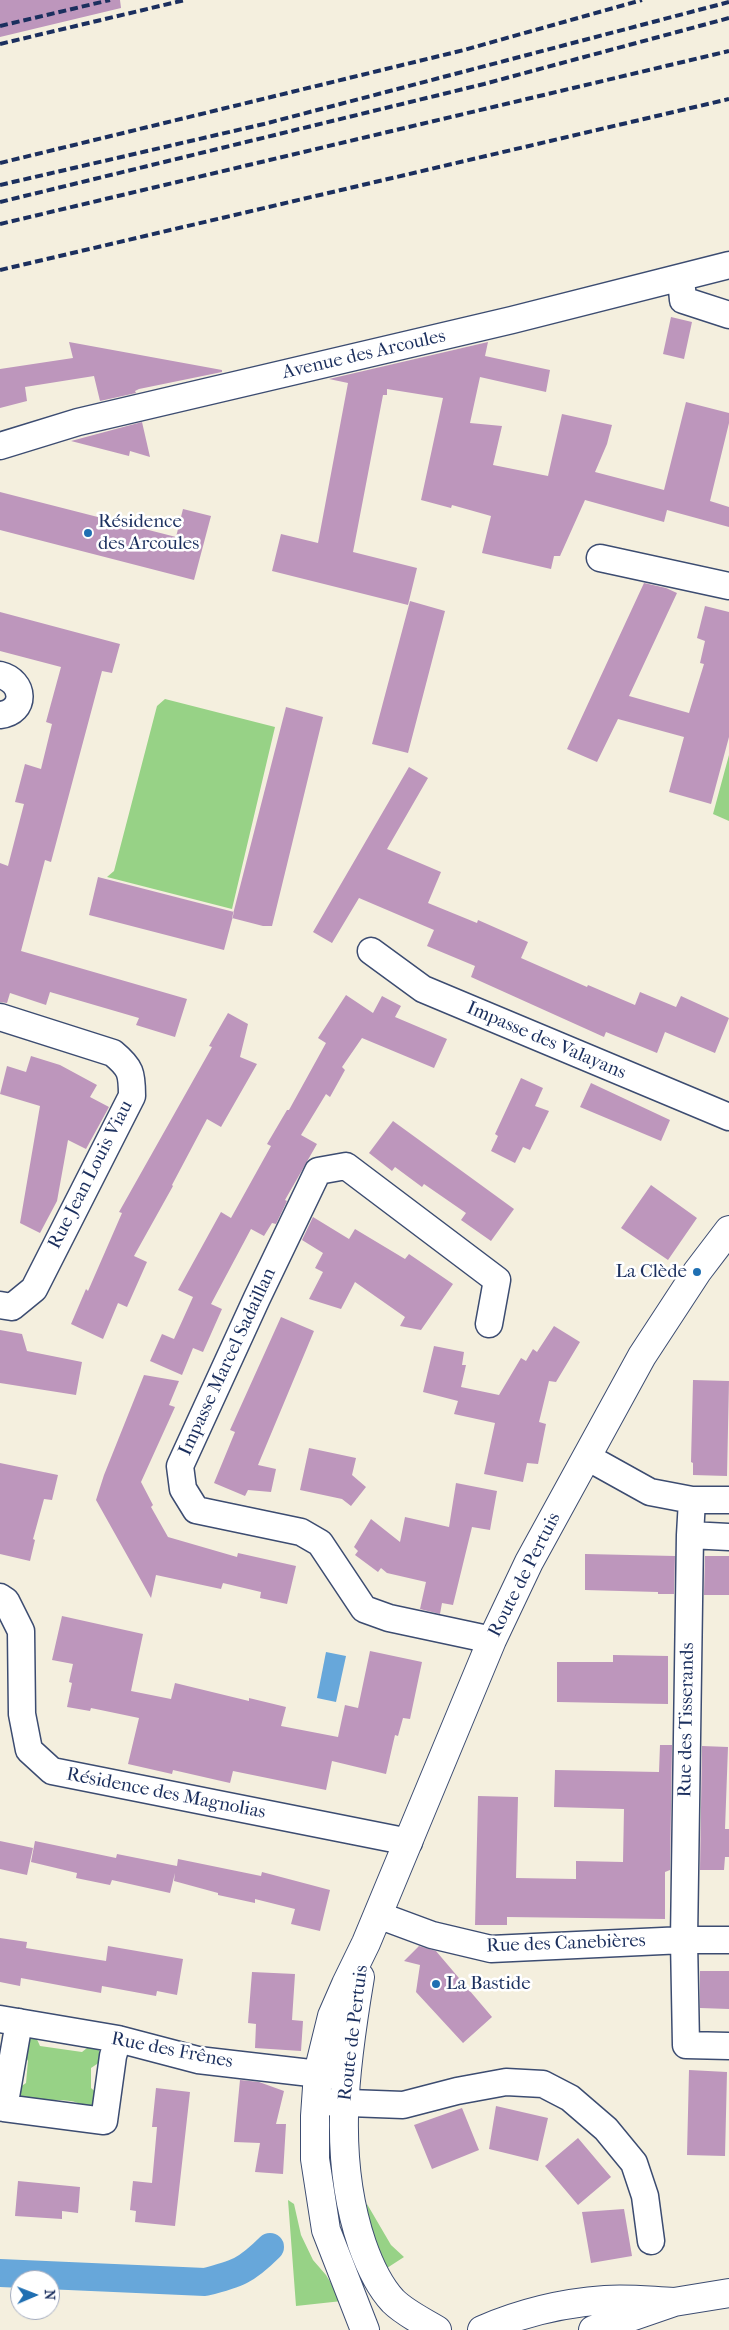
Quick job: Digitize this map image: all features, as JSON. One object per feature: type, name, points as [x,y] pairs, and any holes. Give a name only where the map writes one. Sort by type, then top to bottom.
[{"type":"main road","name":"Route de Pertuis","points":[[365,2330],[326,2230],[315,2159],[318,2073],[332,2016],[378,1915],[492,1640],[529,1562],[647,1348],[697,1272],[729,1230]]},
{"type":"main road","name":"Route de Pertuis","points":[[366,1943],[345,2090],[344,2149],[348,2189],[357,2228],[367,2257],[379,2282],[393,2301],[410,2315],[437,2330]]},
{"type":"main road","points":[[593,2330],[674,2302],[729,2293]]},
{"type":"main road","points":[[482,2330],[500,2322],[565,2304],[606,2300],[674,2302]]},
{"type":"main road","points":[[447,2330],[458,2330]]},
{"type":"street","name":"Avenue des Arcoules","points":[[0,446],[88,420],[729,265]]},
{"type":"street","points":[[681,278],[683,300],[729,315]]},
{"type":"street","points":[[600,558],[729,586]]},
{"type":"street","points":[[0,675],[9,677],[15,682],[19,699],[16,706],[10,712],[0,715]]},
{"type":"street","name":"Impasse des Valayans","points":[[371,951],[422,989],[729,1117]]},
{"type":"street","name":"Rue Jean Louis Viau","points":[[0,1017],[113,1053],[126,1063],[132,1076],[132,1096],[34,1289],[12,1306],[0,1305]]},
{"type":"street","name":"Impasse Marcel Sadaillan","points":[[489,1324],[496,1280],[346,1166],[318,1172],[257,1298],[180,1466],[183,1489],[196,1510],[301,1532],[320,1543],[364,1608],[390,1618],[492,1640]]},
{"type":"street","points":[[587,1456],[650,1492],[692,1500],[729,1500]]},
{"type":"street","name":"Rue des Tisserands","points":[[692,1500],[684,1940],[686,2045],[729,2046]]},
{"type":"street","points":[[690,1535],[729,1537]]},
{"type":"street","name":"Résidence des Magnolias","points":[[0,1597],[6,1601],[22,1631],[22,1714],[29,1750],[52,1771],[408,1842]]},
{"type":"street","name":"Rue des Canebières","points":[[378,1915],[432,1935],[491,1949],[684,1940],[729,1940]]},
{"type":"street","points":[[9,2021],[4,2108],[104,2121],[113,2056],[118,2039]]},
{"type":"street","name":"Rue des Frênes","points":[[9,2021],[118,2039],[198,2060],[318,2073],[345,2090]]},
{"type":"street","points":[[316,2102],[345,2090],[403,2105],[457,2091],[506,2082],[543,2084],[570,2098],[599,2123],[634,2163],[645,2196],[651,2241]]},
{"type":"green space","points":[[165,699],[275,727],[232,909],[107,877],[114,871],[157,706]]},
{"type":"green space","points":[[729,755],[729,821],[713,814]]},
{"type":"green space","points":[[35,2035],[40,2046],[82,2052],[92,2044],[97,2046],[103,2060],[91,2068],[91,2088],[100,2096],[92,2110],[78,2103],[65,2100],[42,2101],[23,2105],[16,2090],[26,2083],[28,2061],[23,2053],[29,2037]]},
{"type":"green space","points":[[288,2200],[294,2204],[301,2235],[313,2260],[326,2275],[342,2301],[296,2306]]},
{"type":"green space","points":[[367,2204],[391,2245],[404,2257],[387,2268],[368,2221]]},
{"type":"water","points":[[326,1652],[346,1656],[336,1702],[317,1698]]},
{"type":"building","points":[[0,0],[120,0],[121,8],[0,37]]},
{"type":"building","points":[[671,317],[692,322],[684,359],[663,354]]},
{"type":"building","points":[[69,342],[222,370],[222,372],[139,389],[135,391],[136,393],[100,401],[94,376],[25,387],[27,401],[0,408],[0,369],[73,358]]},
{"type":"building","points":[[488,342],[485,356],[550,370],[546,392],[480,377],[470,423],[502,426],[493,465],[548,476],[562,414],[612,425],[607,444],[595,472],[664,490],[686,402],[729,413],[729,423],[710,501],[729,507],[729,527],[667,510],[664,522],[585,500],[560,556],[554,556],[551,569],[482,553],[491,516],[452,505],[451,508],[421,500],[443,398],[387,389],[387,395],[383,395],[353,552],[417,568],[408,605],[272,571],[281,534],[318,543],[348,383],[329,379]]},
{"type":"building","points":[[142,422],[150,457],[130,451],[129,456],[71,441]]},
{"type":"building","name":"Résidence des Arcoules","points":[[0,492],[176,537],[183,509],[211,516],[194,580],[0,530]]},
{"type":"building","points":[[644,583],[666,588],[677,593],[629,696],[689,713],[704,664],[700,663],[705,641],[697,638],[705,606],[729,612],[729,737],[711,804],[669,792],[684,737],[618,719],[597,762],[567,749]]},
{"type":"building","points":[[410,601],[445,611],[408,753],[372,744]]},
{"type":"building","points":[[0,612],[120,644],[112,673],[102,671],[51,862],[45,860],[21,951],[187,999],[175,1037],[136,1025],[139,1018],[50,992],[46,1005],[10,993],[7,1003],[0,1002],[0,863],[8,866],[24,804],[15,802],[25,764],[41,769],[52,724],[46,722],[61,667],[0,651]]},
{"type":"building","points":[[286,707],[323,717],[272,926],[263,926],[232,918]]},
{"type":"building","points":[[409,767],[428,778],[387,849],[441,872],[428,903],[477,923],[478,920],[528,942],[521,958],[587,987],[588,985],[635,1005],[640,992],[676,1007],[681,996],[729,1018],[715,1053],[665,1032],[657,1053],[606,1032],[604,1037],[471,977],[475,966],[427,946],[434,930],[359,898],[332,943],[313,932]]},
{"type":"building","points":[[98,877],[234,912],[224,950],[89,915]]},
{"type":"building","points":[[346,995],[373,1013],[382,996],[401,1006],[395,1017],[447,1039],[434,1068],[362,1038],[342,1067],[345,1070],[330,1097],[326,1094],[301,1135],[317,1144],[285,1200],[287,1201],[276,1224],[272,1223],[264,1236],[251,1229],[211,1304],[222,1309],[203,1352],[193,1348],[182,1375],[150,1361],[162,1334],[174,1339],[193,1297],[178,1290],[221,1212],[231,1218],[271,1146],[267,1144],[287,1110],[289,1110],[326,1043],[318,1038]]},
{"type":"building","points":[[228,1013],[248,1024],[240,1057],[257,1064],[221,1127],[207,1119],[173,1186],[134,1256],[147,1262],[127,1307],[118,1303],[103,1339],[71,1324],[86,1289],[88,1291],[122,1213],[119,1212],[212,1047],[209,1046]]},
{"type":"building","points":[[31,1056],[60,1065],[97,1085],[90,1097],[109,1107],[86,1149],[68,1140],[57,1201],[40,1233],[20,1223],[40,1106],[0,1094],[7,1066],[26,1072]]},
{"type":"building","points":[[521,1078],[543,1088],[535,1106],[549,1111],[530,1150],[523,1147],[515,1163],[491,1151],[498,1136],[495,1134]]},
{"type":"building","points":[[591,1083],[670,1120],[661,1141],[580,1107]]},
{"type":"building","points":[[393,1121],[514,1209],[491,1241],[461,1220],[466,1213],[424,1184],[422,1187],[395,1167],[392,1171],[369,1153]]},
{"type":"building","points":[[651,1185],[697,1218],[668,1260],[621,1228]]},
{"type":"building","points":[[313,1217],[349,1239],[355,1229],[405,1259],[409,1254],[453,1284],[421,1330],[400,1326],[405,1317],[355,1282],[341,1309],[309,1299],[323,1272],[315,1268],[323,1253],[302,1240]]},
{"type":"building","points":[[281,1317],[314,1331],[258,1465],[276,1469],[271,1492],[248,1490],[245,1496],[214,1483],[235,1432],[230,1430]]},
{"type":"building","points":[[554,1326],[580,1342],[556,1382],[549,1381],[539,1422],[546,1424],[538,1464],[527,1463],[523,1482],[484,1474],[495,1423],[454,1414],[458,1401],[423,1392],[434,1346],[464,1352],[462,1365],[466,1365],[461,1387],[499,1395],[521,1358],[526,1361],[533,1349],[537,1352]]},
{"type":"building","points":[[0,1330],[22,1334],[27,1351],[82,1362],[76,1395],[0,1383]]},
{"type":"building","points":[[144,1375],[179,1381],[169,1405],[175,1407],[141,1482],[153,1505],[151,1507],[168,1537],[237,1557],[238,1553],[296,1566],[287,1604],[260,1598],[261,1592],[223,1583],[221,1589],[156,1575],[151,1598],[96,1500]]},
{"type":"building","points":[[693,1380],[729,1381],[727,1476],[693,1475],[693,1463],[691,1462]]},
{"type":"building","points":[[309,1448],[356,1458],[352,1475],[366,1487],[351,1506],[342,1499],[300,1490]]},
{"type":"building","points":[[0,1463],[58,1475],[52,1500],[44,1499],[33,1539],[35,1540],[30,1561],[0,1554]]},
{"type":"building","points":[[456,1483],[497,1491],[490,1530],[472,1527],[453,1605],[442,1603],[440,1614],[420,1609],[426,1582],[387,1573],[381,1568],[378,1572],[355,1555],[358,1551],[354,1547],[371,1519],[400,1542],[405,1517],[449,1527]]},
{"type":"building","points":[[585,1554],[675,1556],[674,1594],[585,1590]]},
{"type":"building","points":[[705,1556],[729,1556],[729,1595],[704,1595]]},
{"type":"building","points":[[62,1616],[143,1634],[131,1691],[171,1699],[175,1683],[249,1701],[249,1698],[286,1707],[281,1726],[338,1737],[345,1705],[358,1708],[370,1651],[422,1662],[410,1719],[403,1718],[398,1736],[395,1735],[386,1774],[332,1761],[326,1790],[233,1771],[230,1783],[173,1770],[172,1774],[128,1764],[139,1718],[91,1708],[90,1711],[67,1707],[72,1683],[69,1682],[73,1664],[52,1660]]},
{"type":"building","points":[[613,1655],[668,1656],[668,1704],[557,1702],[557,1662],[613,1662]]},
{"type":"building","points":[[660,1745],[672,1745],[670,1870],[665,1872],[665,1919],[507,1917],[507,1925],[475,1925],[478,1796],[518,1797],[516,1878],[576,1879],[576,1861],[623,1862],[624,1809],[554,1807],[555,1770],[659,1772]]},
{"type":"building","points":[[702,1746],[728,1747],[725,1829],[729,1829],[729,1857],[725,1857],[724,1870],[700,1870]]},
{"type":"building","points":[[0,1841],[33,1848],[27,1875],[0,1869]]},
{"type":"building","points":[[35,1841],[116,1858],[117,1854],[177,1866],[178,1859],[261,1876],[262,1872],[330,1890],[320,1931],[291,1924],[295,1909],[255,1899],[255,1903],[218,1895],[218,1893],[174,1881],[175,1873],[170,1893],[112,1880],[110,1885],[76,1878],[77,1873],[31,1862]]},
{"type":"building","points":[[0,1938],[27,1942],[26,1948],[106,1961],[108,1946],[183,1959],[177,1995],[157,1991],[156,1996],[102,1986],[101,1993],[21,1978],[20,1986],[0,1982]]},
{"type":"building","name":"La Bastide","points":[[419,1946],[436,1951],[492,2017],[463,2043],[416,1992],[420,1965],[404,1961]]},
{"type":"building","points":[[700,1971],[729,1971],[729,2009],[700,2008]]},
{"type":"building","points":[[252,1972],[295,1974],[292,2020],[303,2021],[301,2051],[255,2048],[256,2024],[248,2023]]},
{"type":"building","points":[[689,2070],[727,2072],[725,2156],[687,2155]]},
{"type":"building","points":[[240,2080],[259,2082],[284,2091],[276,2124],[286,2124],[283,2174],[255,2172],[260,2143],[234,2142]]},
{"type":"building","points":[[156,2088],[190,2092],[175,2226],[135,2222],[136,2211],[130,2210],[133,2181],[152,2183],[157,2127],[152,2127]]},
{"type":"building","points":[[496,2106],[548,2118],[538,2161],[489,2149]]},
{"type":"building","points":[[462,2108],[479,2150],[432,2169],[414,2125]]},
{"type":"building","points":[[578,2138],[611,2177],[578,2205],[545,2166]]},
{"type":"building","points":[[18,2181],[80,2187],[78,2213],[62,2211],[62,2219],[15,2216]]},
{"type":"building","points":[[624,2209],[632,2256],[591,2263],[582,2212]]},
{"type":"waterway","points":[[0,2273],[205,2282],[225,2277],[247,2267],[270,2247]]},
{"type":"railway","points":[[0,26],[110,0]]},
{"type":"railway","points":[[0,44],[185,0]]},
{"type":"railway","points":[[0,163],[464,50],[642,0]]},
{"type":"railway","points":[[0,185],[264,124],[729,2]]},
{"type":"railway","points":[[0,202],[484,84],[729,18]]},
{"type":"railway","points":[[0,224],[729,51]]},
{"type":"railway","points":[[0,270],[729,99]]},
{"type":"place","name":"Résidence des Arcoules","points":[[88,533]]},
{"type":"place","name":"La Clède","points":[[697,1272]]},
{"type":"place","name":"La Bastide","points":[[436,1984]]}]
